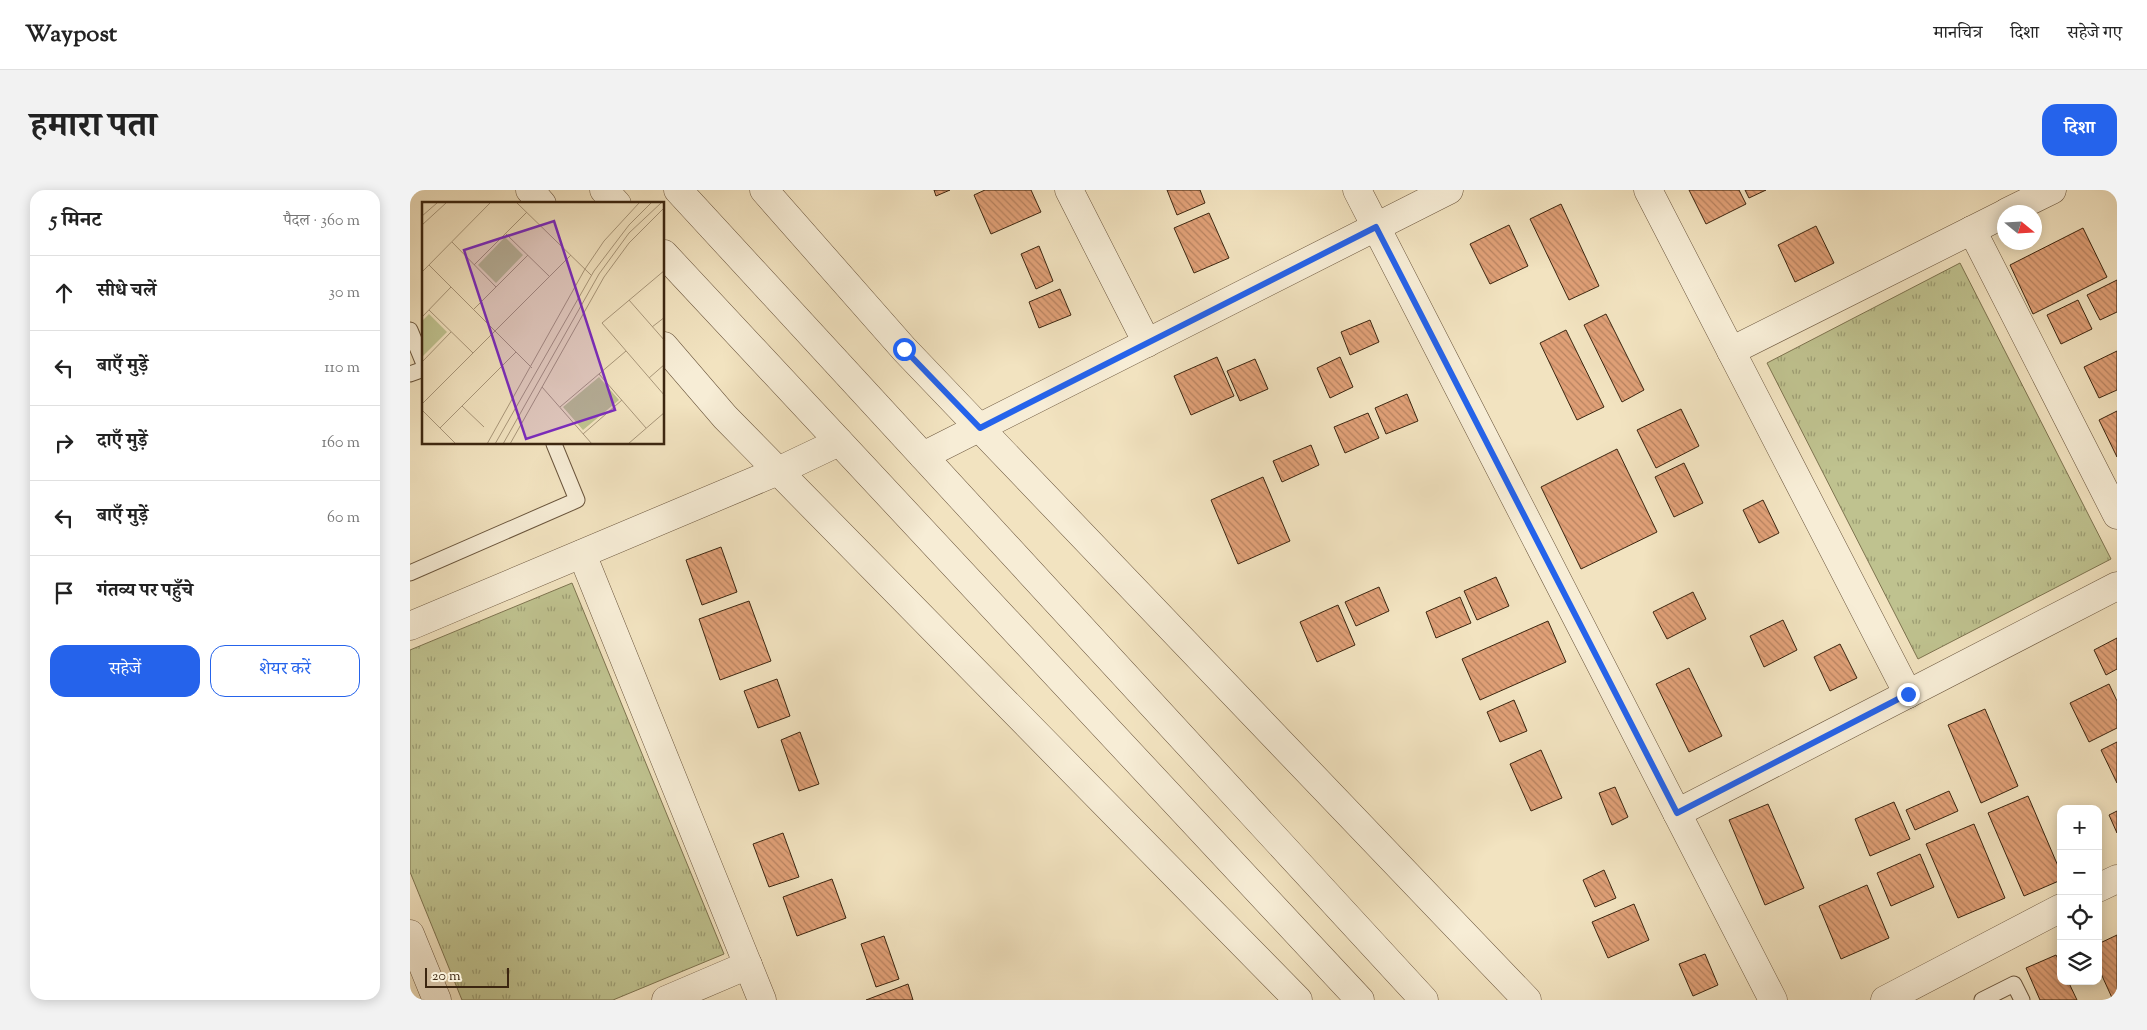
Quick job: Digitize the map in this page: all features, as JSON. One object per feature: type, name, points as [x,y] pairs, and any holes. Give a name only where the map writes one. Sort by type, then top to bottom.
[{"type":"street","points":[[530,190],[540,202]]},
{"type":"street","points":[[604,190],[615,202]]},
{"type":"street","points":[[678,190],[1424,1000]]},
{"type":"street","points":[[764,190],[904,349],[1527,1000]]},
{"type":"street","points":[[1069,190],[1147,343]]},
{"type":"street","points":[[1358,190],[1773,1000]]},
{"type":"street","points":[[923,456],[1449,190]]},
{"type":"street","points":[[1648,190],[1908,694]]},
{"type":"street","points":[[2022,205],[2052,190]]},
{"type":"street","points":[[1731,351],[1997,218]]},
{"type":"street","points":[[1972,230],[2117,515]]},
{"type":"street","points":[[665,255],[1360,1000]]},
{"type":"street","points":[[665,347],[725,417],[1298,1000]]},
{"type":"street","points":[[410,626],[778,471],[839,442]]},
{"type":"street","points":[[582,554],[762,1000]]},
{"type":"street","points":[[1677,813],[2117,586]]},
{"type":"street","points":[[2102,886],[2117,879]]},
{"type":"street","points":[[1885,1000],[2057,910]]},
{"type":"street","points":[[410,934],[437,1000]]},
{"type":"street","points":[[666,1000],[748,965]]},
{"type":"lane","points":[[410,330],[422,359]]},
{"type":"lane","points":[[410,374],[422,370]]},
{"type":"lane","points":[[410,573],[577,500],[554,445]]},
{"type":"lane","points":[[1982,1000],[2014,984],[2022,1000]]},
{"type":"green space","points":[[1960,263],[2111,559],[1918,659],[1767,363]]},
{"type":"green space","points":[[572,583],[724,954],[613,1000],[462,1000],[410,872],[410,650]]},
{"type":"building","points":[[934,190],[950,190],[936,196]]},
{"type":"building","points":[[985,190],[1031,190],[1041,212],[991,234],[974,195]]},
{"type":"building","points":[[1167,190],[1200,190],[1205,203],[1177,215]]},
{"type":"building","points":[[1689,190],[1739,190],[1746,204],[1706,224]]},
{"type":"building","points":[[1745,190],[1766,190],[1749,198]]},
{"type":"building","points":[[1561,204],[1599,286],[1569,300],[1530,219]]},
{"type":"building","points":[[1209,213],[1229,258],[1194,273],[1174,228]]},
{"type":"building","points":[[1509,225],[1528,266],[1490,284],[1470,244]]},
{"type":"building","points":[[1816,226],[1834,263],[1795,282],[1778,245]]},
{"type":"building","points":[[2083,228],[2107,277],[2033,314],[2010,265]]},
{"type":"building","points":[[1039,246],[1053,281],[1036,289],[1021,254]]},
{"type":"building","points":[[2117,280],[2117,312],[2100,320],[2087,295]]},
{"type":"building","points":[[1060,289],[1071,315],[1039,328],[1029,302]]},
{"type":"building","points":[[2078,300],[2092,329],[2061,344],[2047,315]]},
{"type":"building","points":[[1606,314],[1644,390],[1622,402],[1584,325]]},
{"type":"building","points":[[1370,320],[1379,342],[1350,355],[1341,332]]},
{"type":"building","points":[[1566,330],[1604,407],[1577,420],[1540,343]]},
{"type":"building","points":[[2117,351],[2117,390],[2099,398],[2084,367]]},
{"type":"building","points":[[1217,357],[1234,396],[1191,415],[1174,376]]},
{"type":"building","points":[[1340,357],[1353,387],[1330,398],[1317,368]]},
{"type":"building","points":[[1255,359],[1268,389],[1240,401],[1227,371]]},
{"type":"building","points":[[1407,394],[1418,421],[1386,434],[1375,408]]},
{"type":"building","points":[[1681,409],[1699,446],[1656,468],[1637,430]]},
{"type":"building","points":[[2117,411],[2117,457],[2099,420]]},
{"type":"building","points":[[1368,413],[1379,438],[1345,453],[1334,427]]},
{"type":"building","points":[[1311,445],[1319,465],[1282,482],[1273,461]]},
{"type":"building","points":[[1617,449],[1657,532],[1581,569],[1541,487]]},
{"type":"building","points":[[1684,463],[1703,503],[1674,517],[1655,477]]},
{"type":"building","points":[[1263,477],[1290,541],[1238,564],[1211,500]]},
{"type":"building","points":[[1763,500],[1779,533],[1759,543],[1743,510]]},
{"type":"building","points":[[721,547],[737,592],[702,605],[686,560]]},
{"type":"building","points":[[1496,577],[1509,606],[1477,620],[1464,591]]},
{"type":"building","points":[[1379,587],[1389,611],[1356,626],[1345,602]]},
{"type":"building","points":[[1693,592],[1706,619],[1667,639],[1653,612]]},
{"type":"building","points":[[1460,597],[1471,623],[1436,638],[1426,612]]},
{"type":"building","points":[[749,601],[771,661],[720,680],[699,619]]},
{"type":"building","points":[[1338,605],[1355,645],[1317,662],[1300,622]]},
{"type":"building","points":[[1783,620],[1797,650],[1764,667],[1750,636]]},
{"type":"building","points":[[1548,621],[1566,662],[1480,700],[1462,659]]},
{"type":"building","points":[[2117,638],[2117,669],[2106,675],[2094,650]]},
{"type":"building","points":[[1840,644],[1857,678],[1830,691],[1814,657]]},
{"type":"building","points":[[1689,668],[1722,736],[1689,752],[1656,684]]},
{"type":"building","points":[[777,679],[790,716],[758,728],[744,691]]},
{"type":"building","points":[[2109,684],[2117,701],[2117,728],[2089,742],[2070,703]]},
{"type":"building","points":[[1514,700],[1527,731],[1500,742],[1487,712]]},
{"type":"building","points":[[1985,709],[2018,786],[1981,803],[1948,725]]},
{"type":"building","points":[[800,732],[819,784],[799,791],[781,740]]},
{"type":"building","points":[[2117,742],[2117,783],[2101,750]]},
{"type":"building","points":[[1541,750],[1562,798],[1531,811],[1510,764]]},
{"type":"building","points":[[1615,787],[1628,817],[1612,825],[1599,793]]},
{"type":"building","points":[[1949,791],[1958,811],[1915,830],[1906,810]]},
{"type":"building","points":[[2028,796],[2057,864],[2057,882],[2024,896],[1988,813]]},
{"type":"building","points":[[1894,802],[1910,839],[1870,856],[1855,819]]},
{"type":"building","points":[[1768,804],[1804,888],[1765,905],[1729,820]]},
{"type":"building","points":[[2117,811],[2117,833],[2109,815]]},
{"type":"building","points":[[1974,824],[2005,898],[1958,918],[1926,844]]},
{"type":"building","points":[[783,833],[799,877],[769,887],[753,844]]},
{"type":"building","points":[[1920,854],[1934,887],[1891,906],[1877,873]]},
{"type":"building","points":[[1604,870],[1616,898],[1595,907],[1583,880]]},
{"type":"building","points":[[832,879],[846,918],[797,936],[783,897]]},
{"type":"building","points":[[1867,885],[1889,938],[1841,959],[1819,906]]},
{"type":"building","points":[[1634,904],[1649,940],[1608,958],[1592,922]]},
{"type":"building","points":[[2117,935],[2117,1000],[2113,1000],[2102,976],[2102,942]]},
{"type":"building","points":[[884,936],[899,979],[876,987],[861,944]]},
{"type":"building","points":[[1705,954],[1718,985],[1693,996],[1679,964]]},
{"type":"building","points":[[2056,955],[2057,985],[2070,985],[2077,1000],[2040,1000],[2026,968]]},
{"type":"building","points":[[908,984],[913,1000],[866,1000]]},
{"type":"route","points":[[904,349],[980,428],[1376,227],[1677,813],[1908,694]]}]
